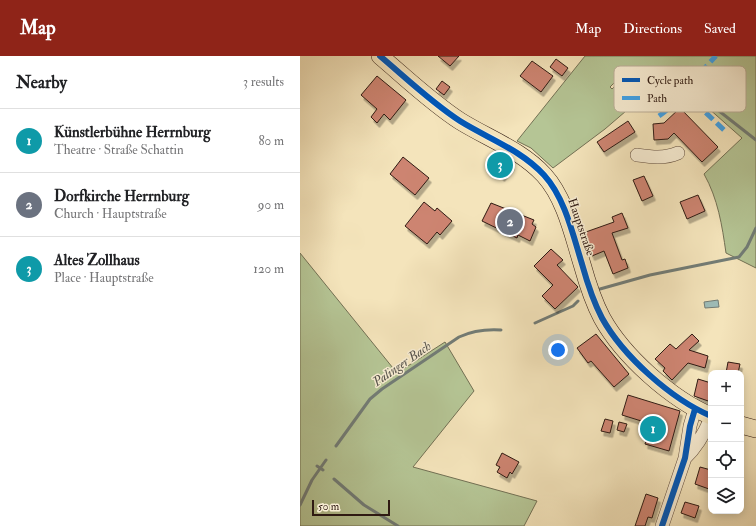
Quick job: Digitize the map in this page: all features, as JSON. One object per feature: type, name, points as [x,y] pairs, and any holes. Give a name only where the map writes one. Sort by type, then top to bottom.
[{"type":"main road","name":"Hauptstraße","points":[[380,56],[460,121],[528,160],[545,176],[560,199],[595,304],[611,333],[642,367],[695,409],[708,416]]},
{"type":"main road","points":[[744,426],[756,429]]},
{"type":"street","points":[[637,155],[658,158],[670,157],[678,153]]},
{"type":"street","points":[[662,526],[685,458],[690,426],[695,409]]},
{"type":"street","points":[[685,458],[692,452],[708,425]]},
{"type":"green space","points":[[585,56],[756,56],[756,268],[726,253],[716,203],[704,174],[742,138],[713,112],[746,112],[746,66],[614,66],[614,83],[610,87],[612,89],[614,87],[614,112],[625,112],[605,129],[553,168],[531,148],[517,141]]},
{"type":"green space","points":[[300,253],[397,373],[445,342],[474,391],[413,467],[537,501],[524,526],[300,526]]},
{"type":"water","points":[[718,300],[719,307],[705,308],[704,302]]},
{"type":"building","points":[[438,56],[459,56],[450,66]]},
{"type":"building","points":[[556,59],[568,68],[562,76],[550,67]]},
{"type":"building","points":[[532,61],[553,76],[541,92],[520,76]]},
{"type":"building","points":[[377,76],[406,100],[390,120],[384,114],[377,123],[371,117],[377,109],[361,95]]},
{"type":"building","points":[[442,81],[450,87],[444,95],[436,89]]},
{"type":"building","points":[[676,112],[684,112],[718,147],[702,162],[674,133],[668,139],[654,140],[653,124],[664,123]]},
{"type":"building","points":[[628,121],[635,132],[604,152],[597,142]]},
{"type":"building","points":[[498,153],[512,165],[502,177],[488,164]]},
{"type":"building","points":[[403,157],[429,178],[415,195],[390,174]]},
{"type":"building","points":[[644,176],[653,196],[642,201],[633,180]]},
{"type":"building","points":[[698,195],[705,211],[687,219],[680,202]]},
{"type":"building","points":[[424,202],[435,211],[437,208],[452,221],[440,235],[437,232],[427,244],[405,226]]},
{"type":"building","points":[[491,203],[534,220],[532,224],[536,227],[530,241],[518,235],[517,238],[482,221]]},
{"type":"building","points":[[622,213],[628,228],[612,233],[622,260],[625,259],[628,268],[613,274],[604,251],[592,256],[583,233],[614,222],[612,217]]},
{"type":"building","points":[[551,249],[563,260],[557,265],[578,287],[555,309],[542,296],[553,285],[534,266]]},
{"type":"building","points":[[596,334],[629,374],[614,387],[591,361],[588,363],[577,348]]},
{"type":"building","points":[[692,334],[699,341],[689,350],[708,356],[705,368],[688,363],[672,380],[663,371],[665,368],[655,359],[670,344],[676,349]]},
{"type":"building","points":[[728,362],[740,364],[739,370],[727,370]]},
{"type":"building","points":[[698,379],[708,382],[708,401],[694,396]]},
{"type":"building","points":[[628,395],[680,411],[669,451],[645,444],[651,424],[622,415]]},
{"type":"building","points":[[605,419],[613,421],[610,433],[601,431]]},
{"type":"building","points":[[619,422],[627,424],[624,432],[617,430]]},
{"type":"building","points":[[502,453],[519,462],[512,474],[510,472],[507,478],[497,472],[500,467],[496,465]]},
{"type":"building","points":[[700,467],[708,469],[708,489],[695,484]]},
{"type":"building","points":[[646,494],[658,498],[652,518],[648,517],[645,526],[635,526]]},
{"type":"building","points":[[685,502],[699,506],[695,518],[681,513]]},
{"type":"waterway","points":[[720,112],[756,140]]},
{"type":"waterway","name":"Palinger Bach","points":[[600,289],[650,275],[739,257],[747,247],[756,228]]},
{"type":"waterway","name":"Palinger Bach","points":[[535,323],[573,306],[578,301]]},
{"type":"waterway","name":"Palinger Bach","points":[[336,446],[370,399],[382,389],[459,337],[479,331],[501,330]]},
{"type":"waterway","name":"Palinger Bach","points":[[300,505],[312,480],[326,460]]},
{"type":"waterway","name":"Palinger Bach","points":[[317,466],[323,470]]},
{"type":"waterway","points":[[334,479],[364,505],[398,526]]},
{"type":"marked path","points":[[707,66],[716,56]]},
{"type":"marked path","points":[[659,116],[664,112]]},
{"type":"marked path","points":[[705,112],[724,130]]},
{"type":"cycle path","points":[[380,56],[450,114],[515,152],[535,166],[544,175],[558,195],[568,217],[593,298],[602,318],[611,332],[635,361],[664,388],[680,399],[708,414]]},
{"type":"cycle path","points":[[662,526],[685,458],[690,426],[695,409]]},
{"type":"place","name":"Altes Zollhaus","points":[[500,165]]},
{"type":"place","name":"Dorfkirche Herrnburg","points":[[510,222]]},
{"type":"place","name":"Künstlerbühne Herrnburg","points":[[653,429]]}]
